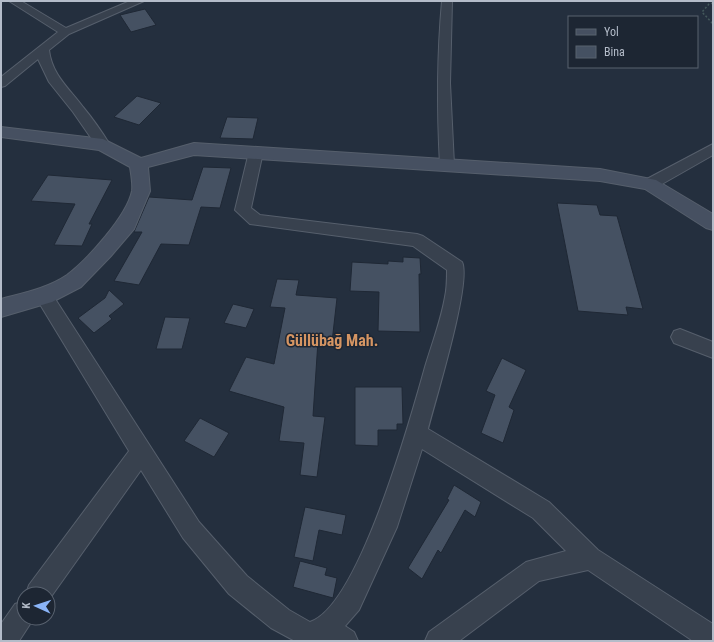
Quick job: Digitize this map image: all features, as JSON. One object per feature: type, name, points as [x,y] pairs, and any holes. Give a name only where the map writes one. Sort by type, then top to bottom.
[{"type":"street","points":[[14,1],[65,32]]},
{"type":"street","points":[[1,84],[65,32],[139,1]]},
{"type":"street","points":[[447,1],[443,44],[443,97],[447,165]]},
{"type":"street","points":[[43,49],[45,64],[56,86],[77,108],[103,145]]},
{"type":"street","points":[[1,132],[103,145],[139,164],[194,149],[447,165],[527,172],[600,175],[650,184],[713,222]]},
{"type":"street","points":[[650,184],[713,150]]},
{"type":"street","points":[[44,296],[190,530],[238,585],[280,619],[309,635],[336,635],[350,601],[389,519],[416,434],[454,297],[456,267],[417,240],[256,220],[243,210],[256,152]]},
{"type":"street","points":[[1,308],[44,296],[74,281],[104,251],[127,224],[141,191],[139,164]]},
{"type":"street","points":[[680,337],[713,350]]},
{"type":"street","points":[[416,434],[540,510],[590,558],[713,639]]},
{"type":"street","points":[[44,586],[142,451]]},
{"type":"street","points":[[438,641],[534,570],[590,558]]},
{"type":"street","points":[[4,641],[16,624]]},
{"type":"path","points":[[713,3],[708,4],[702,12],[713,24]]},
{"type":"building","points":[[145,9],[156,25],[131,32],[120,15]]},
{"type":"building","points":[[137,96],[161,103],[139,125],[114,117]]},
{"type":"building","points":[[227,117],[258,118],[253,139],[220,138]]},
{"type":"building","points":[[203,167],[231,168],[220,208],[201,207],[189,245],[161,244],[139,285],[114,281],[142,232],[134,232],[149,197],[192,200]]},
{"type":"building","points":[[48,175],[112,180],[89,224],[92,224],[82,246],[54,245],[75,204],[31,201]]},
{"type":"building","points":[[557,203],[597,205],[600,215],[617,216],[643,309],[626,307],[628,315],[578,311]]},
{"type":"building","points":[[403,257],[420,258],[420,332],[378,331],[379,292],[350,291],[352,262],[388,264],[388,261],[403,262]]},
{"type":"building","points":[[277,279],[299,280],[296,295],[337,298],[332,342],[318,341],[313,416],[325,417],[317,477],[300,475],[304,443],[279,441],[284,407],[229,391],[246,357],[274,364],[285,308],[270,307]]},
{"type":"building","points":[[109,290],[124,304],[109,316],[112,319],[94,333],[78,318],[105,298]]},
{"type":"building","points":[[233,304],[254,309],[246,328],[224,323]]},
{"type":"building","points":[[165,317],[190,318],[182,349],[156,349]]},
{"type":"building","points":[[502,358],[526,370],[509,407],[514,410],[503,443],[481,433],[495,395],[486,391]]},
{"type":"building","points":[[355,387],[402,387],[403,424],[397,424],[397,430],[378,430],[378,446],[355,445]]},
{"type":"building","points":[[200,418],[229,433],[214,457],[184,441]]},
{"type":"building","points":[[454,485],[481,502],[475,517],[465,510],[441,553],[438,550],[422,579],[408,568],[449,500],[447,499]]},
{"type":"building","points":[[305,507],[346,515],[342,535],[319,530],[313,561],[294,557]]},
{"type":"building","points":[[300,561],[327,568],[325,575],[337,578],[333,598],[293,587]]},
{"type":"district","name":"Güllübağ Mah.","points":[[332,340]]}]
